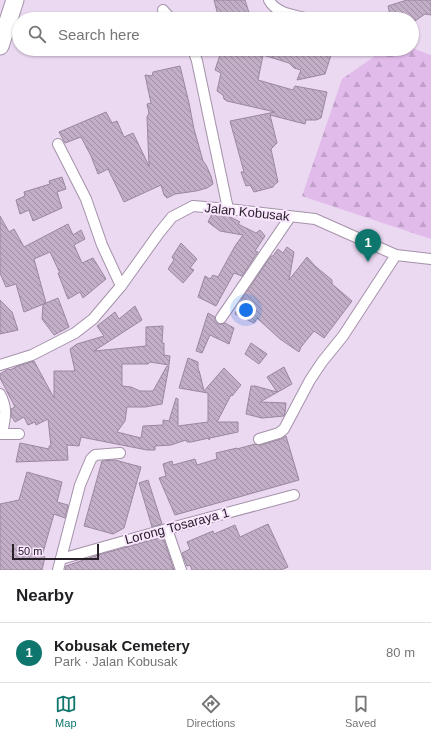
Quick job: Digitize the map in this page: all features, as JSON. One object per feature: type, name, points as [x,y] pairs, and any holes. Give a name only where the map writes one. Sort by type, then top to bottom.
[{"type":"main road","points":[[0,46],[16,0]]},
{"type":"street","points":[[269,0],[273,7],[283,12]]},
{"type":"street","points":[[196,56],[228,209]]},
{"type":"street","points":[[58,144],[86,199],[102,245],[121,286]]},
{"type":"street","name":"Jalan Kobusak","points":[[0,364],[32,355],[75,333],[93,319],[121,286],[159,232],[172,217],[193,206],[316,219],[396,255],[431,259]]},
{"type":"street","points":[[221,318],[290,217]]},
{"type":"street","points":[[259,439],[279,433],[284,429],[310,380],[322,362],[343,336],[396,255]]},
{"type":"street","points":[[0,394],[4,402],[6,415],[1,434],[19,434]]},
{"type":"street","points":[[58,570],[80,485],[91,459],[95,455],[120,453]]},
{"type":"street","name":"Lorong Tosaraya 1","points":[[60,559],[294,495]]},
{"type":"street","points":[[167,529],[182,570]]},
{"type":"green space","points":[[419,51],[431,55],[431,239],[302,196],[342,79],[375,56],[419,56]]},
{"type":"building","points":[[214,0],[245,0],[249,12],[217,12]]},
{"type":"building","points":[[407,0],[431,0],[431,15],[425,14],[419,18],[419,12],[389,12],[388,6]]},
{"type":"building","points":[[220,56],[263,56],[258,80],[293,90],[295,86],[327,92],[321,118],[316,120],[306,120],[305,124],[270,115],[277,143],[271,149],[278,182],[273,187],[254,192],[250,185],[246,186],[241,172],[244,172],[230,121],[275,112],[224,99],[223,95],[217,91],[221,73],[215,70]]},
{"type":"building","points":[[266,56],[331,56],[325,74],[297,80],[301,70],[294,68],[289,63]]},
{"type":"building","points":[[180,66],[194,129],[203,161],[211,176],[213,184],[207,188],[175,194],[167,198],[164,195],[161,185],[124,202],[108,169],[98,174],[81,137],[65,143],[59,132],[106,112],[112,123],[117,121],[124,137],[133,133],[149,166],[147,117],[149,113],[147,104],[151,103],[145,75],[152,76],[153,72]]},
{"type":"building","points":[[62,177],[66,189],[57,192],[62,208],[33,221],[29,210],[20,214],[16,200],[25,196],[24,192],[50,184],[49,181]]},
{"type":"building","points":[[212,214],[226,215],[240,222],[238,224],[256,233],[260,230],[265,236],[255,251],[258,252],[242,276],[234,273],[216,306],[198,297],[205,276],[210,279],[213,275],[218,277],[235,246],[243,235],[220,231],[208,222]]},
{"type":"building","points":[[0,216],[9,232],[14,229],[24,247],[68,224],[73,235],[81,230],[85,239],[74,245],[82,263],[93,258],[106,279],[83,298],[80,292],[68,299],[58,273],[60,273],[50,252],[34,259],[46,303],[24,312],[16,284],[6,287],[0,273]]},
{"type":"building","points":[[181,243],[197,259],[190,268],[194,270],[183,283],[168,269],[174,260],[172,257]]},
{"type":"building","points":[[287,247],[294,252],[289,280],[307,257],[315,266],[332,280],[332,284],[352,301],[324,338],[314,331],[301,347],[299,352],[280,339],[257,318],[254,323],[235,314],[243,297],[271,256],[273,256],[278,249],[283,253]]},
{"type":"building","points":[[58,298],[69,327],[54,335],[42,319],[43,305]]},
{"type":"building","points":[[0,300],[12,312],[18,330],[0,334]]},
{"type":"building","points":[[135,306],[142,320],[94,351],[146,346],[146,327],[163,326],[162,343],[164,343],[164,355],[170,356],[169,365],[150,362],[148,364],[122,364],[122,386],[131,387],[140,391],[153,391],[167,366],[169,366],[162,404],[145,407],[127,407],[125,421],[117,432],[141,438],[143,426],[163,425],[163,420],[169,421],[176,398],[178,399],[178,426],[208,422],[208,393],[179,388],[188,358],[198,362],[198,368],[204,391],[224,368],[241,385],[232,396],[231,395],[217,422],[238,422],[238,432],[210,438],[209,440],[209,438],[187,442],[186,440],[171,445],[155,446],[155,450],[147,450],[81,437],[79,446],[67,445],[68,460],[16,462],[20,443],[49,449],[49,446],[51,446],[48,419],[36,425],[35,422],[28,425],[24,417],[15,422],[11,416],[11,409],[15,407],[0,378],[0,374],[8,369],[10,370],[34,361],[54,398],[54,371],[75,371],[70,349],[77,344],[104,336],[97,326],[115,312],[119,319]]},
{"type":"building","points":[[208,313],[215,317],[218,324],[225,323],[234,328],[229,344],[210,335],[202,353],[196,351]]},
{"type":"building","points":[[251,343],[267,354],[259,364],[245,354]]},
{"type":"building","points":[[284,367],[292,384],[260,402],[286,403],[284,416],[262,418],[246,414],[251,386],[277,392],[267,377]]},
{"type":"building","points":[[286,436],[299,480],[175,515],[159,478],[166,476],[163,464],[172,461],[173,465],[195,459],[197,465],[217,459],[216,453],[255,444],[261,445]]},
{"type":"building","points":[[115,460],[141,467],[124,528],[113,534],[84,526],[102,461]]},
{"type":"building","points":[[27,472],[62,482],[57,502],[68,505],[65,518],[54,514],[42,556],[45,557],[42,570],[0,570],[0,504],[19,500]]},
{"type":"building","points":[[148,480],[162,524],[152,527],[139,483]]},
{"type":"building","points":[[268,524],[288,567],[281,570],[192,570],[190,565],[187,566],[182,553],[190,549],[187,542],[213,531],[214,534],[235,525],[240,537]]},
{"type":"building","points":[[163,537],[174,570],[65,570],[66,566],[98,555]]},
{"type":"place","name":"Kobusak Cemetery","points":[[368,262]]}]
